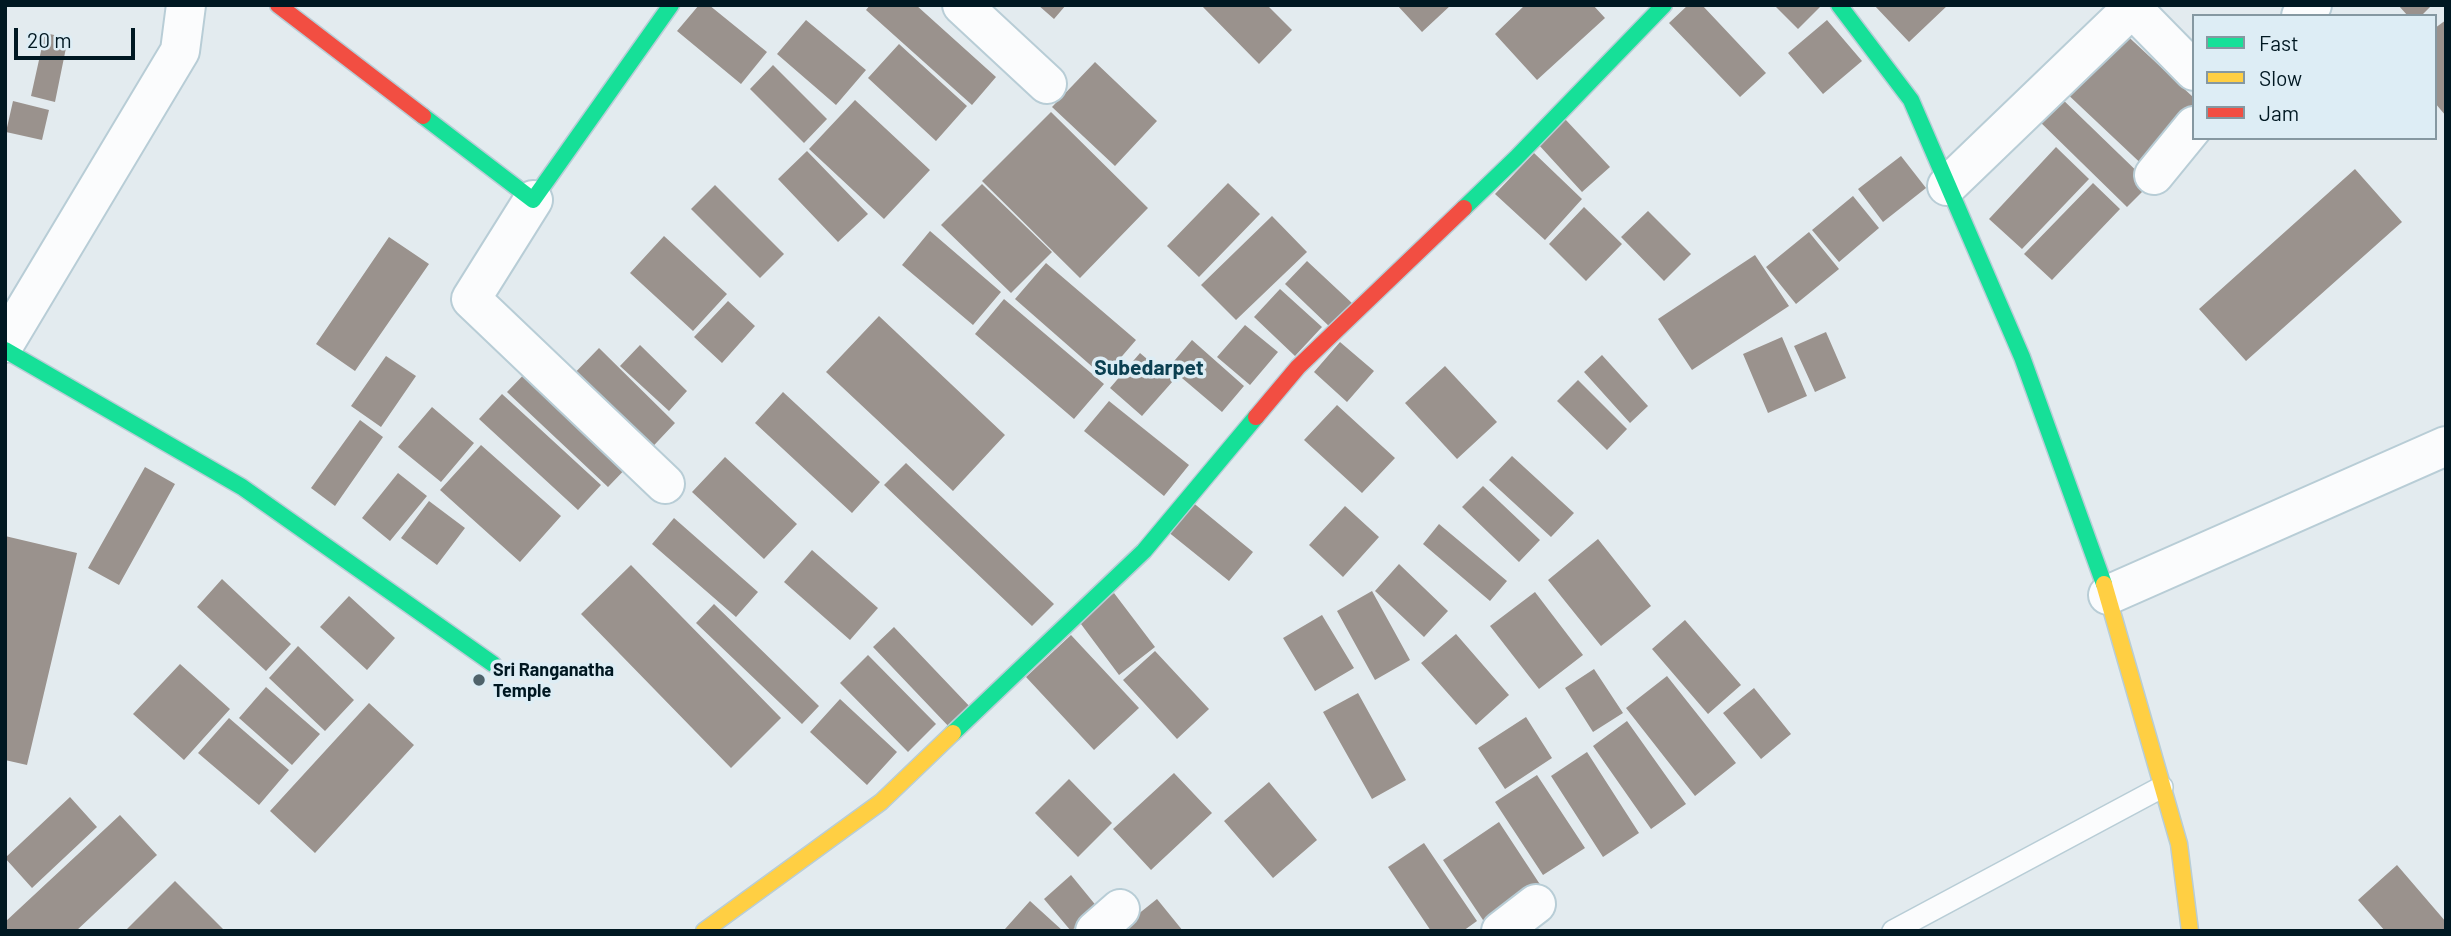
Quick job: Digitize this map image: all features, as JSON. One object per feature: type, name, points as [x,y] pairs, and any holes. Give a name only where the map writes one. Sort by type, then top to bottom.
[{"type":"street","points":[[5,343],[180,51],[186,5]]},
{"type":"street","points":[[278,5],[533,200]]},
{"type":"street","points":[[665,484],[471,299],[533,200],[671,5]]},
{"type":"street","points":[[962,5],[1047,85]]},
{"type":"street","points":[[704,931],[881,802],[1144,551],[1298,367],[1516,158],[1664,5]]},
{"type":"street","points":[[1839,5],[1911,100],[2022,357],[2108,595],[2179,844],[2190,931]]},
{"type":"street","points":[[1947,186],[2133,8],[2192,69]]},
{"type":"street","points":[[2154,174],[2192,128]]},
{"type":"street","points":[[5,350],[242,487],[493,664]]},
{"type":"street","points":[[2108,595],[2446,446]]},
{"type":"street","points":[[1501,931],[1536,904]]},
{"type":"lane","points":[[1893,931],[2162,787]]},
{"type":"building","points":[[699,5],[709,5],[767,52],[741,84],[677,31]]},
{"type":"building","points":[[870,5],[916,5],[996,77],[972,105],[866,10]]},
{"type":"building","points":[[1038,5],[1066,5],[1054,19]]},
{"type":"building","points":[[1201,5],[1267,5],[1292,30],[1259,64]]},
{"type":"building","points":[[1397,5],[1451,5],[1422,32]]},
{"type":"building","points":[[1525,5],[1593,5],[1605,18],[1537,80],[1495,34]]},
{"type":"building","points":[[1688,5],[1702,5],[1766,73],[1740,97],[1669,23]]},
{"type":"building","points":[[1774,5],[1822,5],[1798,29]]},
{"type":"building","points":[[1874,5],[1948,5],[1909,42]]},
{"type":"building","points":[[2398,5],[2432,5],[2423,14],[2406,14]]},
{"type":"building","points":[[806,20],[866,70],[836,105],[777,54]]},
{"type":"building","points":[[1827,20],[1862,61],[1823,94],[1788,53]]},
{"type":"building","points":[[2446,20],[2446,116],[2437,105],[2437,27]]},
{"type":"building","points":[[2119,28],[2192,96],[2192,125],[2149,171],[2062,89]]},
{"type":"building","points":[[45,33],[68,38],[55,102],[31,96]]},
{"type":"building","points":[[899,44],[967,106],[936,141],[868,78]]},
{"type":"building","points":[[1095,62],[1157,121],[1115,166],[1052,107]]},
{"type":"building","points":[[773,65],[827,119],[804,143],[750,89]]},
{"type":"building","points":[[2057,94],[2150,184],[2127,207],[2035,117]]},
{"type":"building","points":[[855,100],[930,170],[884,219],[809,149]]},
{"type":"building","points":[[13,101],[49,110],[42,140],[6,132]]},
{"type":"building","points":[[1051,112],[1148,208],[1080,278],[982,181]]},
{"type":"building","points":[[1565,119],[1610,167],[1582,192],[1538,144]]},
{"type":"building","points":[[2056,147],[2089,179],[2022,249],[1989,219]]},
{"type":"building","points":[[807,151],[868,214],[838,242],[778,179]]},
{"type":"building","points":[[1534,153],[1582,199],[1545,240],[1495,194]]},
{"type":"building","points":[[1901,156],[1926,188],[1883,222],[1858,189]]},
{"type":"building","points":[[2355,169],[2402,222],[2246,361],[2199,309]]},
{"type":"building","points":[[1228,183],[1260,214],[1199,277],[1167,246]]},
{"type":"building","points":[[2093,183],[2120,209],[2052,280],[2024,254]]},
{"type":"building","points":[[982,184],[1052,252],[1011,293],[941,225]]},
{"type":"building","points":[[715,185],[784,254],[760,278],[691,209]]},
{"type":"building","points":[[1853,196],[1879,228],[1839,262],[1812,230]]},
{"type":"building","points":[[1584,207],[1622,244],[1586,281],[1549,244]]},
{"type":"building","points":[[1648,211],[1691,254],[1664,281],[1621,237]]},
{"type":"building","points":[[1272,216],[1307,252],[1236,320],[1201,285]]},
{"type":"building","points":[[930,231],[1001,292],[973,325],[902,265]]},
{"type":"building","points":[[1809,232],[1839,269],[1796,304],[1766,267]]},
{"type":"building","points":[[664,236],[727,294],[693,331],[630,273]]},
{"type":"building","points":[[389,237],[429,264],[355,371],[316,344]]},
{"type":"building","points":[[1755,255],[1789,306],[1692,370],[1658,319]]},
{"type":"building","points":[[1307,261],[1353,304],[1331,328],[1285,284]]},
{"type":"building","points":[[1046,263],[1136,340],[1104,377],[1015,299]]},
{"type":"building","points":[[1280,289],[1322,327],[1295,356],[1254,317]]},
{"type":"building","points":[[1004,299],[1104,384],[1074,419],[975,334]]},
{"type":"building","points":[[728,301],[755,326],[722,363],[694,337]]},
{"type":"building","points":[[879,316],[1005,435],[953,491],[826,372]]},
{"type":"building","points":[[1245,325],[1278,352],[1250,385],[1217,357]]},
{"type":"building","points":[[1826,332],[1846,378],[1815,392],[1794,346]]},
{"type":"building","points":[[1782,337],[1807,396],[1768,413],[1743,354]]},
{"type":"building","points":[[1192,340],[1244,386],[1222,412],[1169,367]]},
{"type":"building","points":[[1340,342],[1374,371],[1347,402],[1314,372]]},
{"type":"building","points":[[640,345],[687,391],[669,411],[620,366]]},
{"type":"building","points":[[599,348],[675,423],[642,458],[565,383]]},
{"type":"building","points":[[1140,353],[1173,381],[1142,416],[1110,388]]},
{"type":"building","points":[[1602,355],[1648,406],[1630,423],[1584,372]]},
{"type":"building","points":[[386,356],[416,376],[381,427],[351,406]]},
{"type":"building","points":[[534,364],[634,460],[608,487],[507,392]]},
{"type":"building","points":[[1445,366],[1497,422],[1457,459],[1405,403]]},
{"type":"building","points":[[1578,380],[1627,429],[1607,450],[1557,401]]},
{"type":"building","points":[[783,392],[880,482],[852,513],[755,423]]},
{"type":"building","points":[[502,394],[601,485],[578,510],[479,419]]},
{"type":"building","points":[[1109,401],[1189,465],[1164,496],[1084,431]]},
{"type":"building","points":[[1337,405],[1395,458],[1362,493],[1304,440]]},
{"type":"building","points":[[432,407],[474,443],[441,482],[398,447]]},
{"type":"building","points":[[360,420],[383,437],[335,506],[311,488]]},
{"type":"building","points":[[481,445],[561,516],[520,562],[440,490]]},
{"type":"building","points":[[1512,456],[1574,513],[1551,537],[1489,480]]},
{"type":"building","points":[[725,457],[797,524],[764,559],[692,492]]},
{"type":"building","points":[[906,463],[1054,604],[1032,626],[884,485]]},
{"type":"building","points":[[145,467],[175,484],[119,585],[88,568]]},
{"type":"building","points":[[398,473],[427,496],[390,541],[362,518]]},
{"type":"building","points":[[1483,486],[1540,540],[1519,562],[1462,507]]},
{"type":"building","points":[[429,501],[465,528],[437,565],[401,538]]},
{"type":"building","points":[[1191,501],[1253,552],[1229,581],[1167,531]]},
{"type":"building","points":[[1345,506],[1379,537],[1343,577],[1309,545]]},
{"type":"building","points":[[674,518],[758,592],[736,617],[652,544]]},
{"type":"building","points":[[1439,524],[1507,581],[1490,601],[1423,544]]},
{"type":"building","points":[[5,536],[77,553],[27,765],[5,760]]},
{"type":"building","points":[[1598,539],[1651,606],[1601,646],[1548,580]]},
{"type":"building","points":[[812,550],[878,608],[850,640],[784,582]]},
{"type":"building","points":[[1399,564],[1448,611],[1424,637],[1375,591]]},
{"type":"building","points":[[631,565],[781,718],[731,768],[581,614]]},
{"type":"building","points":[[222,579],[291,644],[266,671],[197,607]]},
{"type":"building","points":[[1372,591],[1410,660],[1375,680],[1337,611]]},
{"type":"building","points":[[1535,592],[1583,655],[1539,689],[1490,626]]},
{"type":"building","points":[[1114,593],[1155,647],[1119,675],[1078,620]]},
{"type":"building","points":[[349,596],[395,638],[367,670],[320,627]]},
{"type":"building","points":[[714,604],[819,706],[802,724],[696,623]]},
{"type":"building","points":[[1322,615],[1354,668],[1315,691],[1283,638]]},
{"type":"building","points":[[1685,620],[1741,685],[1708,714],[1652,649]]},
{"type":"building","points":[[894,627],[973,710],[952,730],[873,647]]},
{"type":"building","points":[[1456,634],[1509,695],[1476,725],[1421,663]]},
{"type":"building","points":[[1071,635],[1139,708],[1094,750],[1026,677]]},
{"type":"building","points":[[298,646],[354,700],[325,731],[269,678]]},
{"type":"building","points":[[1155,651],[1209,709],[1177,739],[1123,680]]},
{"type":"building","points":[[868,655],[936,724],[908,752],[840,683]]},
{"type":"building","points":[[180,664],[230,709],[184,760],[133,714]]},
{"type":"building","points":[[1594,669],[1623,713],[1593,732],[1565,688]]},
{"type":"building","points":[[1667,676],[1736,763],[1695,796],[1626,708]]},
{"type":"building","points":[[266,687],[320,734],[292,765],[239,718]]},
{"type":"building","points":[[1754,688],[1791,734],[1761,759],[1723,713]]},
{"type":"building","points":[[1358,693],[1406,780],[1372,799],[1323,712]]},
{"type":"building","points":[[840,699],[897,752],[867,785],[810,732]]},
{"type":"building","points":[[369,703],[414,745],[315,853],[270,811]]},
{"type":"building","points":[[1526,717],[1552,758],[1505,789],[1478,748]]},
{"type":"building","points":[[229,718],[289,770],[259,805],[198,753]]},
{"type":"building","points":[[1627,721],[1686,804],[1651,829],[1593,746]]},
{"type":"building","points":[[1587,752],[1639,833],[1603,857],[1551,776]]},
{"type":"building","points":[[1174,773],[1212,813],[1151,870],[1113,829]]},
{"type":"building","points":[[1537,775],[1585,848],[1543,875],[1495,802]]},
{"type":"building","points":[[1069,779],[1112,823],[1078,857],[1035,813]]},
{"type":"building","points":[[1269,782],[1317,840],[1273,878],[1224,821]]},
{"type":"building","points":[[70,797],[97,827],[32,888],[5,858]]},
{"type":"building","points":[[120,815],[157,855],[76,931],[5,931],[5,922]]},
{"type":"building","points":[[1499,822],[1543,889],[1487,926],[1443,860]]},
{"type":"building","points":[[1424,843],[1477,921],[1463,931],[1431,931],[1388,867]]},
{"type":"building","points":[[2397,865],[2446,922],[2446,931],[2385,931],[2358,900]]},
{"type":"building","points":[[1071,875],[1098,908],[1071,931],[1044,899]]},
{"type":"building","points":[[175,881],[225,931],[125,931]]},
{"type":"building","points":[[1157,899],[1183,931],[1125,931],[1122,927]]},
{"type":"building","points":[[1030,901],[1063,931],[1005,929]]},
{"type":"traffic: fast","points":[[423,116],[533,200],[671,5]]},
{"type":"traffic: fast","points":[[1464,208],[1664,5]]},
{"type":"traffic: fast","points":[[1839,5],[1911,100],[2022,357],[2104,584]]},
{"type":"traffic: fast","points":[[5,350],[242,487],[493,664]]},
{"type":"traffic: fast","points":[[953,733],[1144,551],[1256,417]]},
{"type":"traffic: slow","points":[[2104,584],[2179,844],[2190,931]]},
{"type":"traffic: slow","points":[[704,931],[881,802],[953,733]]},
{"type":"traffic: jam","points":[[278,5],[423,116]]},
{"type":"traffic: jam","points":[[1256,417],[1298,367],[1464,208]]},
{"type":"place","name":"Sri Ranganatha Temple","points":[[479,680]]},
{"type":"district","name":"Subedarpet","points":[[1149,368]]}]
